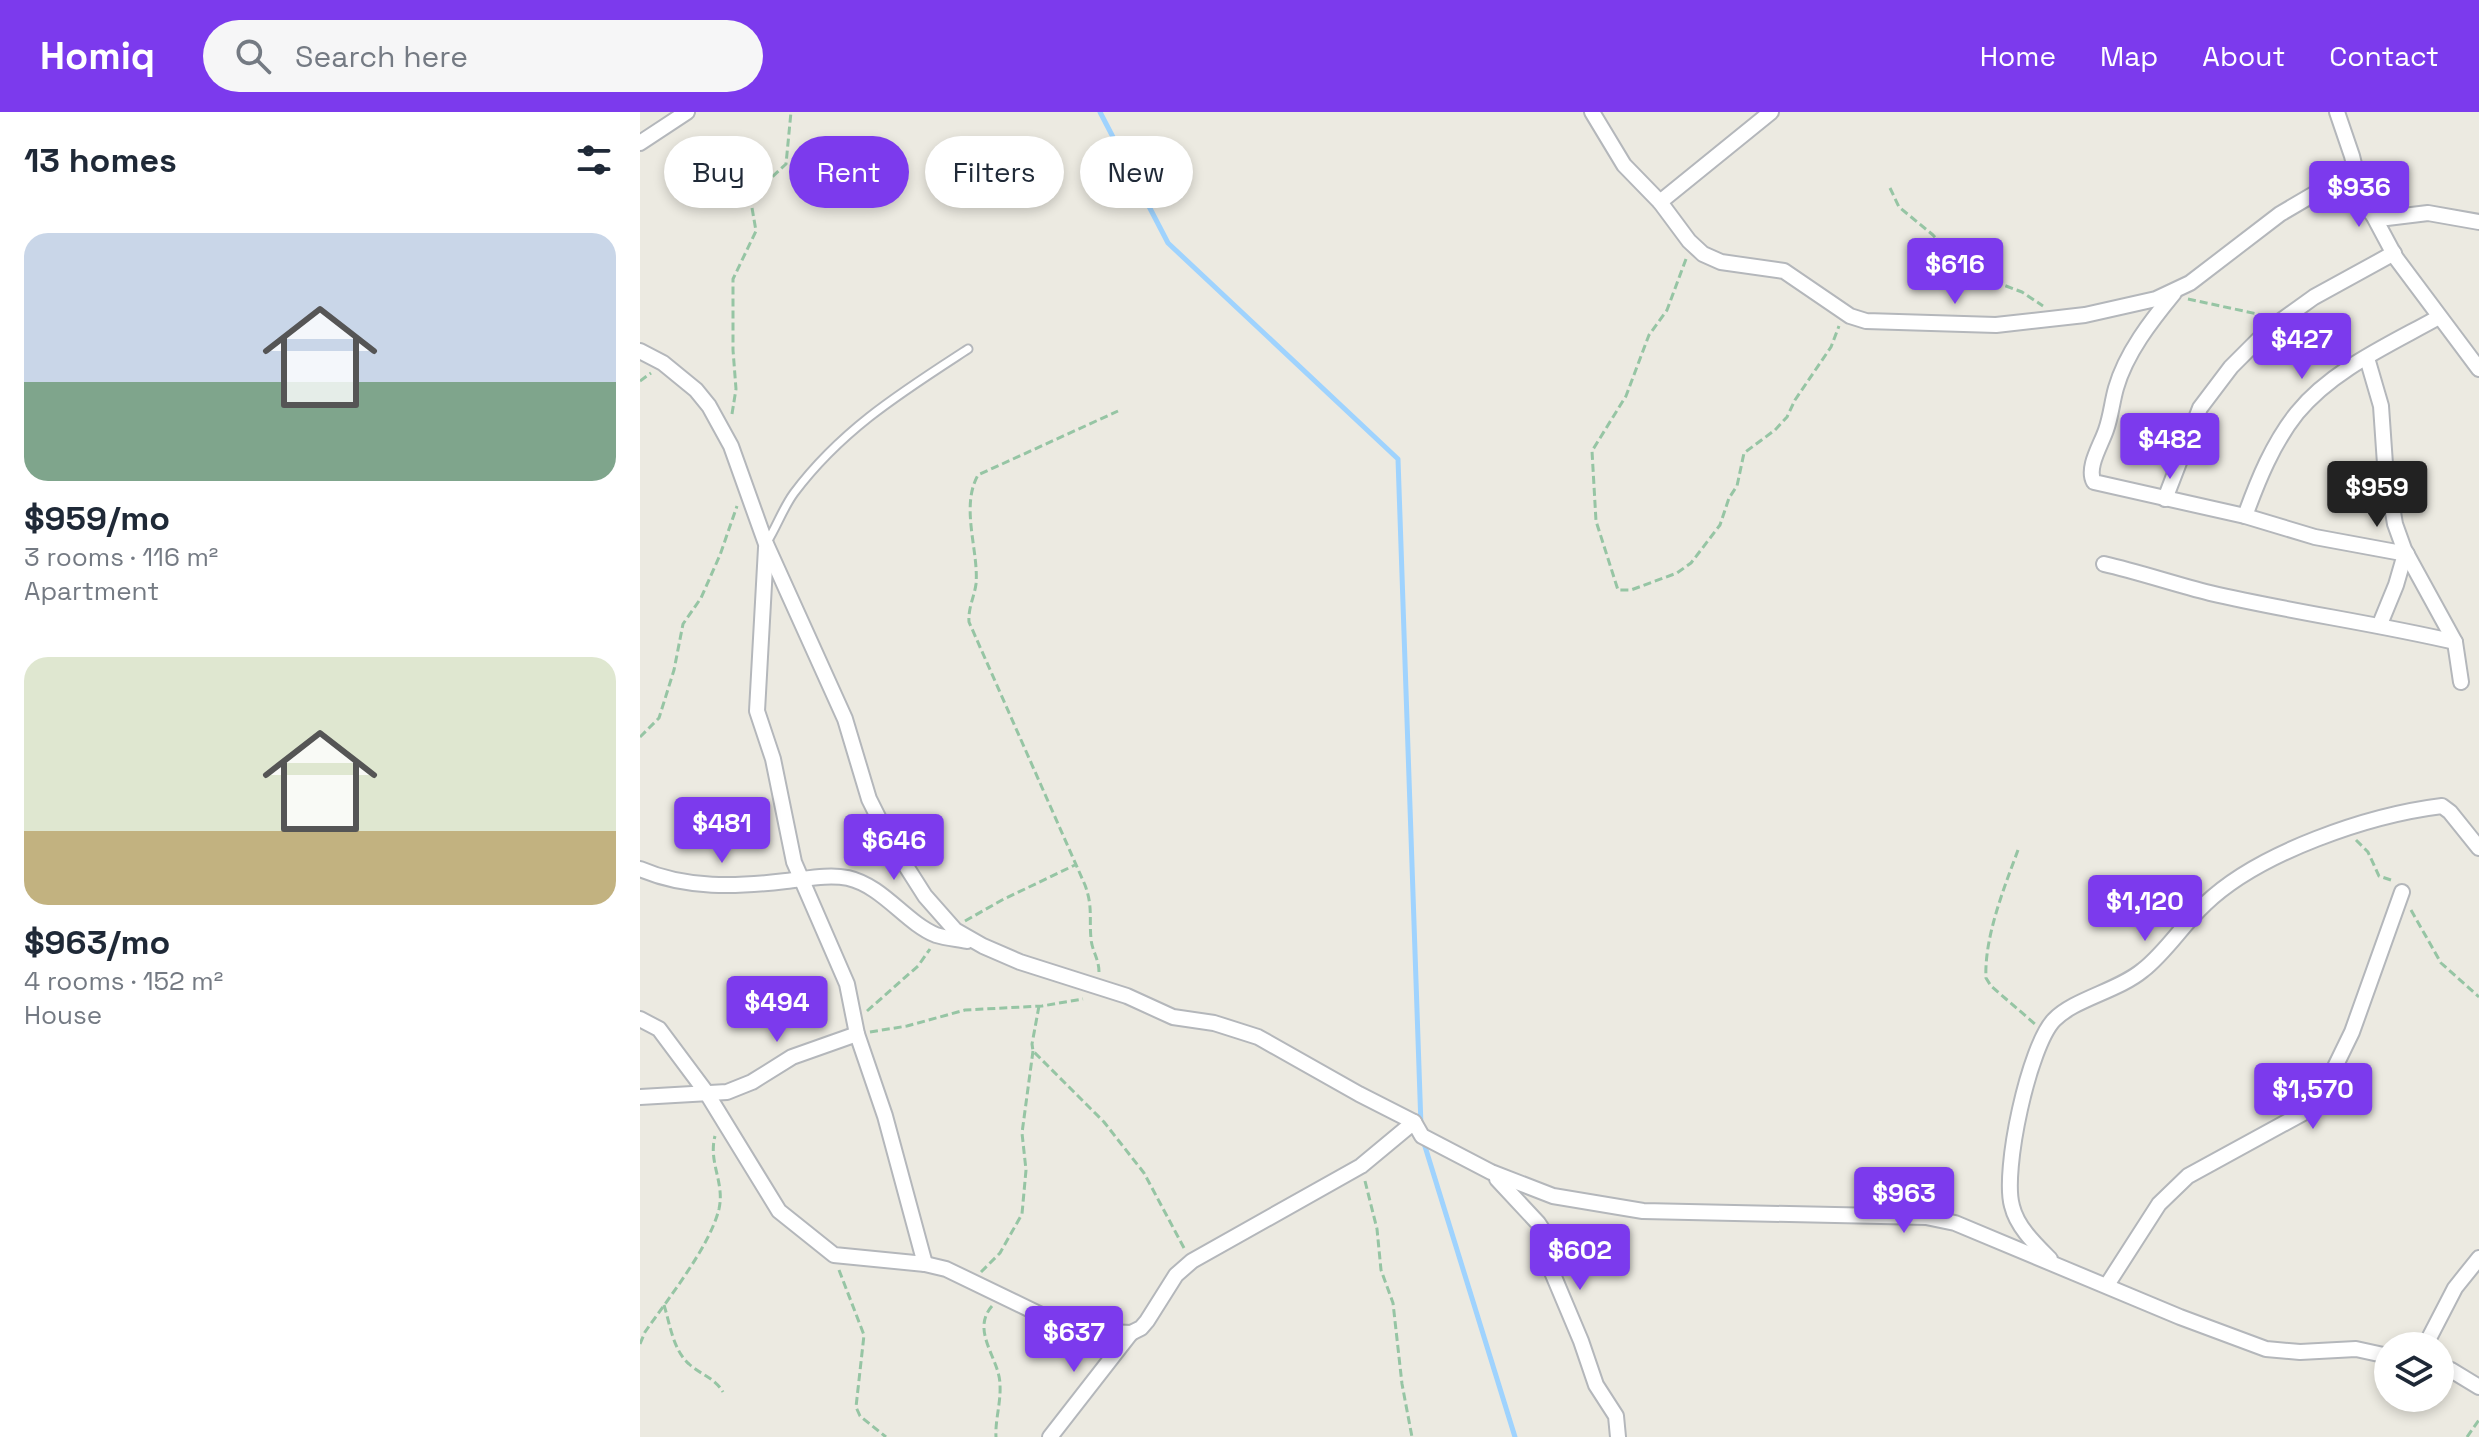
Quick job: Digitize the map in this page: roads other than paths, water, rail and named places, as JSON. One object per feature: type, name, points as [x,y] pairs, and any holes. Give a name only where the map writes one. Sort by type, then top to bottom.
[{"type":"street","points":[[640,143],[687,112]]},
{"type":"street","points":[[1592,112],[1624,165],[1660,202],[1689,241],[1710,258],[1784,271],[1857,321],[1970,326],[2059,318],[2156,299],[2200,276],[2280,214],[2355,170]]},
{"type":"street","points":[[1660,202],[1771,112]]},
{"type":"street","points":[[2337,112],[2364,205],[2394,253],[2479,369]]},
{"type":"street","points":[[2373,215],[2387,218],[2428,213],[2479,222]]},
{"type":"street","points":[[2165,499],[2186,441],[2210,391],[2268,330],[2314,297],[2394,253]]},
{"type":"street","points":[[2174,292],[2151,321],[2122,373],[2091,475],[2096,484],[2245,516],[2315,537],[2406,554]]},
{"type":"street","points":[[2245,516],[2259,477],[2298,412],[2337,376],[2439,317]]},
{"type":"street","points":[[640,351],[663,363],[703,398],[731,446],[766,544],[845,719],[869,799],[890,841],[925,896],[955,930],[979,944],[1020,962],[1102,987],[1173,1017],[1214,1023],[1258,1037],[1346,1088],[1414,1122],[1422,1136],[1491,1172],[1553,1196],[1643,1211],[1926,1217],[1955,1223],[2180,1317],[2266,1349],[2291,1352],[2356,1349],[2374,1353]]},
{"type":"street","points":[[2367,358],[2381,406],[2389,498],[2398,535],[2455,642],[2461,682]]},
{"type":"street","points":[[766,544],[757,711],[773,759],[794,862],[847,984],[856,1028],[885,1116],[925,1264]]},
{"type":"street","points":[[2380,624],[2406,554]]},
{"type":"street","points":[[2104,564],[2210,593],[2380,624],[2455,642]]},
{"type":"street","points":[[2054,1264],[2014,1215],[2008,1176],[2019,1113],[2045,1032],[2052,1021],[2142,972],[2205,903],[2224,887],[2312,840],[2356,824],[2442,806],[2479,848]]},
{"type":"street","points":[[640,869],[660,878],[693,884],[751,885],[848,878],[868,886],[938,935],[979,944]]},
{"type":"street","points":[[2107,1285],[2159,1204],[2188,1176],[2316,1106],[2352,1032],[2402,892]]},
{"type":"street","points":[[640,1019],[659,1029],[706,1092],[779,1211],[834,1255],[946,1269],[1064,1326],[1086,1331],[1131,1333]]},
{"type":"street","points":[[640,1097],[727,1092],[792,1057],[856,1028]]},
{"type":"street","points":[[1050,1437],[1131,1333],[1147,1321],[1176,1275],[1192,1261],[1361,1166],[1414,1122]]},
{"type":"street","points":[[1491,1172],[1541,1227],[1549,1265],[1596,1385],[1616,1416],[1618,1437]]},
{"type":"street","points":[[2432,1332],[2455,1288],[2479,1258]]},
{"type":"street","points":[[2454,1372],[2479,1387]]},
{"type":"lane","points":[[766,544],[793,494],[843,438],[880,406],[968,349]]},
{"type":"waterway","points":[[1100,112],[1168,243],[1398,459],[1421,1126]]},
{"type":"waterway","points":[[1423,1140],[1515,1437]]}]
